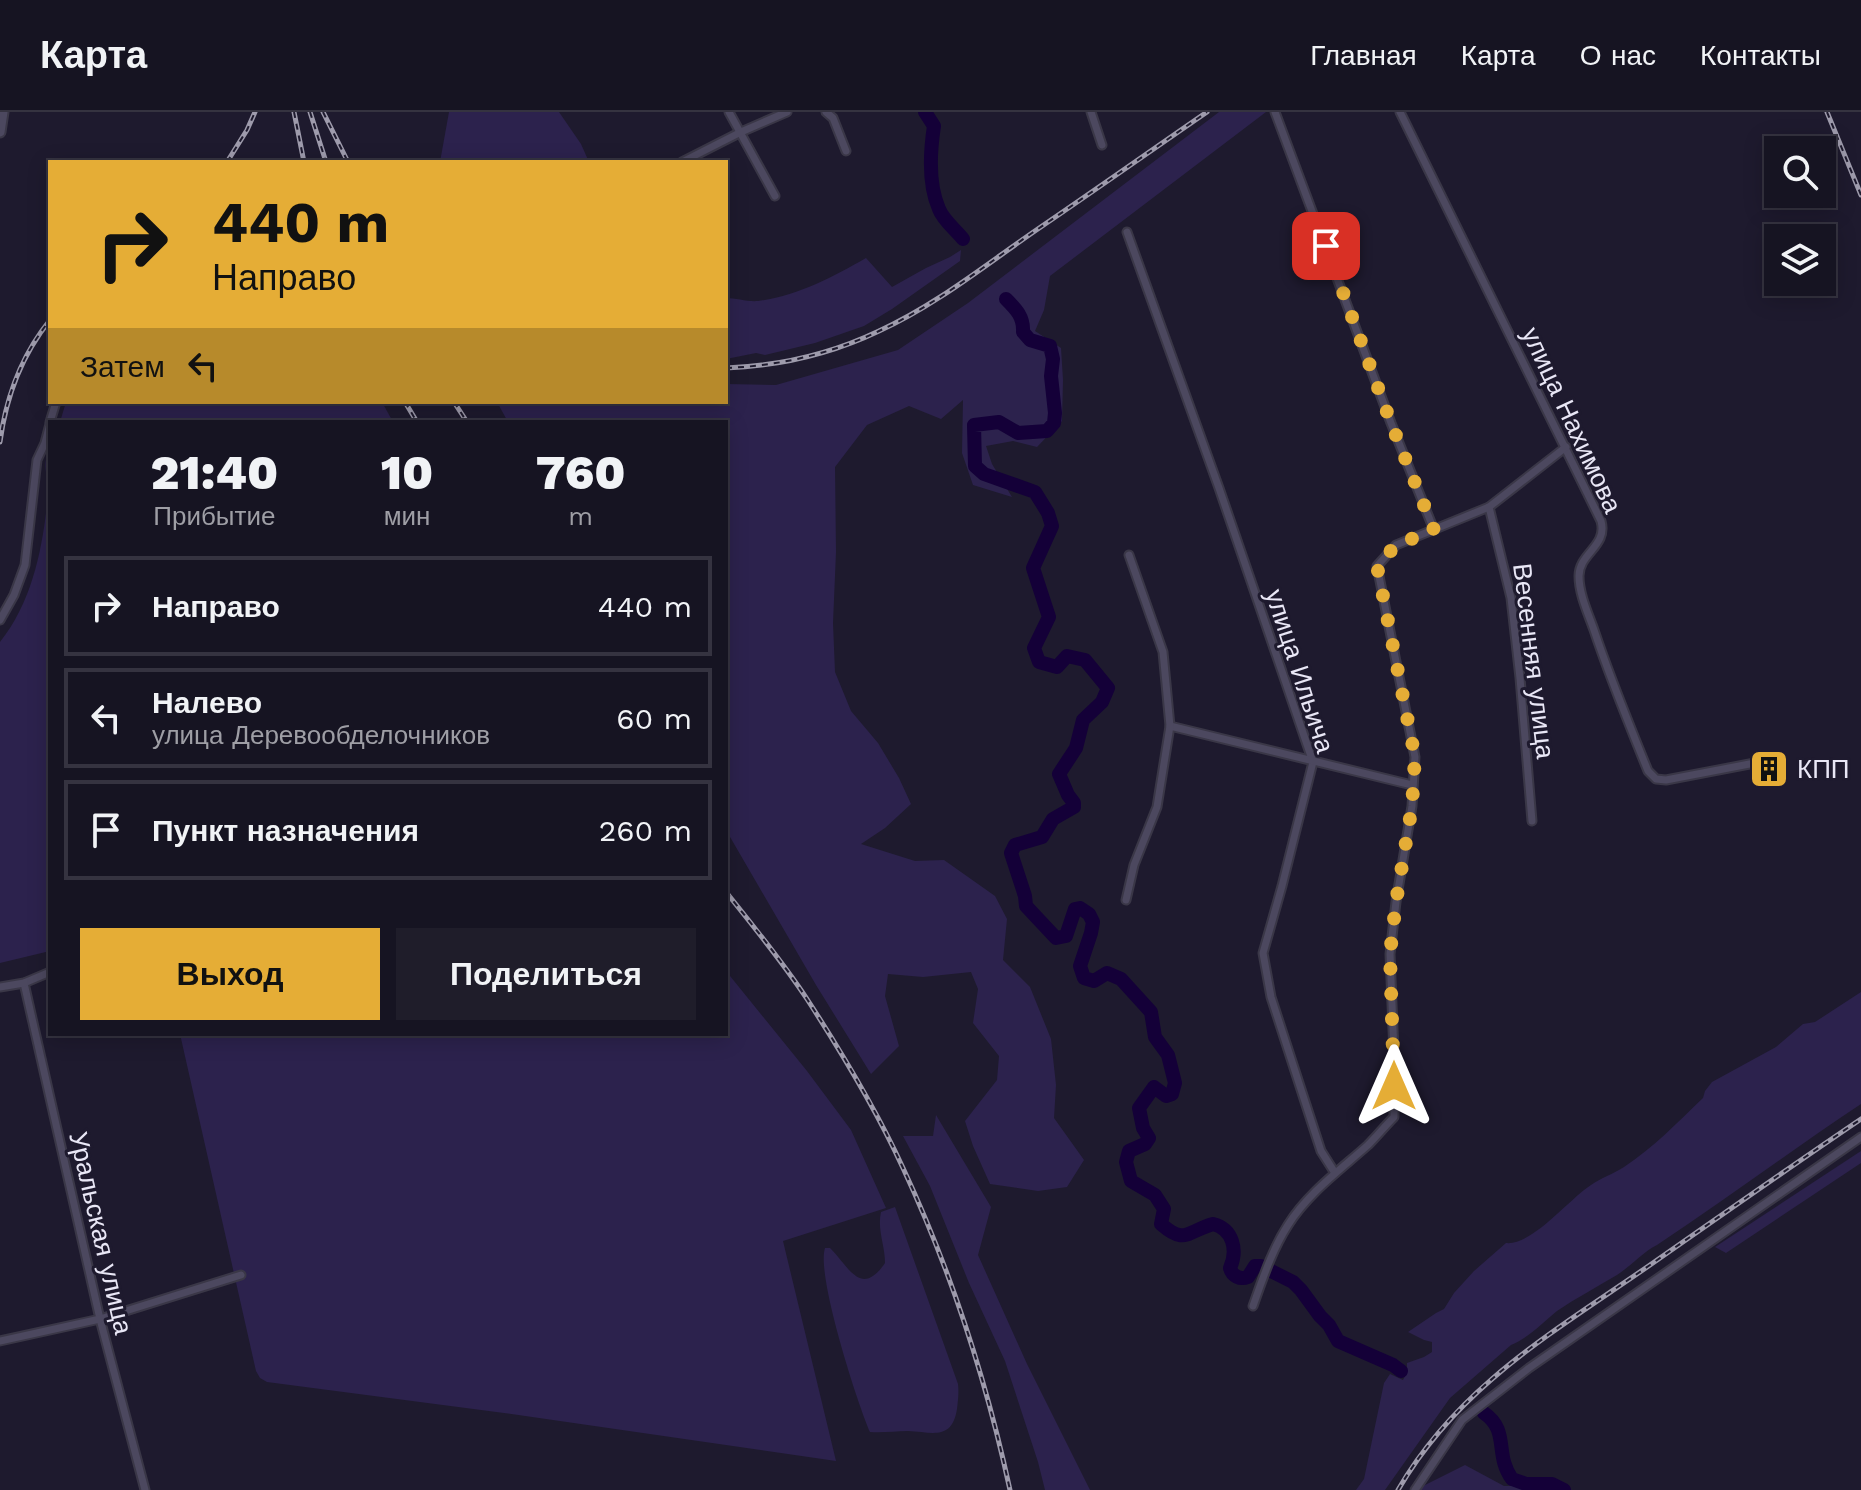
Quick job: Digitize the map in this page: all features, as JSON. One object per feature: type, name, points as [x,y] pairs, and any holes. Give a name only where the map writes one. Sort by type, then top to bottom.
[{"type":"street","points":[[0,132],[3,112]]},
{"type":"street","points":[[729,112],[775,196]]},
{"type":"street","points":[[686,160],[787,112]]},
{"type":"street","points":[[826,112],[833,118],[846,151]]},
{"type":"street","points":[[1091,112],[1102,145]]},
{"type":"street","points":[[1275,112],[1434,530]]},
{"type":"street","name":"улица Нахимова","points":[[1400,112],[1603,527],[1601,539],[1580,565],[1582,595],[1648,771],[1656,779],[1666,780],[1765,761]]},
{"type":"street","name":"улица Ильича","points":[[1127,232],[1313,762],[1263,953],[1271,997],[1321,1151],[1335,1173]]},
{"type":"street","points":[[0,620],[25,565],[37,460],[48,431]]},
{"type":"street","points":[[1253,1306],[1270,1259],[1288,1225],[1306,1202],[1394,1117],[1390,954],[1412,806],[1415,757],[1377,566],[1396,545],[1489,507],[1566,447]]},
{"type":"street","name":"Весенняя улица","points":[[1489,507],[1511,598],[1532,821]]},
{"type":"street","points":[[1126,900],[1134,865],[1157,807],[1170,726],[1163,652],[1129,555]]},
{"type":"street","points":[[1170,726],[1412,785]]},
{"type":"street","points":[[0,987],[24,983],[48,973]]},
{"type":"street","name":"Уральская улица","points":[[24,983],[100,1319],[145,1490]]},
{"type":"street","points":[[1415,1490],[1462,1420],[1529,1368],[1861,1137]]},
{"type":"street","points":[[0,1341],[100,1319],[241,1275]]},
{"type":"shaded area","points":[[449,112],[559,112],[588,160],[440,160]]},
{"type":"shaded area","points":[[1219,112],[1266,112],[1050,276],[1044,310],[1035,331],[1061,348],[1062,421],[1037,447],[1013,441],[986,446],[992,464],[1012,497],[973,485],[962,453],[963,400],[941,419],[909,406],[867,425],[835,467],[835,672],[851,711],[878,743],[911,804],[885,828],[861,844],[915,861],[944,860],[995,896],[1007,919],[1003,960],[1030,987],[1051,1039],[1056,1085],[1054,1118],[1084,1160],[1067,1187],[1038,1191],[990,1184],[965,1121],[997,1080],[999,1056],[973,1023],[978,989],[971,972],[923,977],[888,974],[885,996],[899,1046],[871,1074],[728,833],[728,420],[507,420],[498,404],[728,404],[728,384],[776,385],[898,350],[968,303]]},
{"type":"shaded area","points":[[961,250],[960,261],[864,326],[815,343],[765,355],[756,353],[728,359],[728,298],[758,301],[787,295],[828,279],[866,258],[892,287]]},
{"type":"shaded area","points":[[65,404],[383,404],[392,420],[61,420]]},
{"type":"shaded area","points":[[48,454],[48,488],[46,467]]},
{"type":"shaded area","points":[[48,488],[48,951],[0,963],[0,642],[21,609],[28,591],[46,514]]},
{"type":"shaded area","points":[[728,973],[851,1130],[886,1208],[783,1241],[836,1461],[267,1382],[256,1371],[180,1036],[728,1036]]},
{"type":"shaded area","points":[[1861,992],[1861,1104],[1647,1251],[1617,1275],[1564,1306],[1530,1334],[1511,1345],[1450,1398],[1385,1490],[1356,1490],[1364,1479],[1384,1383],[1390,1374],[1403,1380],[1407,1363],[1432,1352],[1432,1342],[1408,1332],[1444,1309],[1474,1271],[1506,1243],[1527,1237],[1582,1191],[1645,1152],[1703,1098],[1712,1082],[1776,1047],[1803,1024],[1815,1022]]},
{"type":"shaded area","points":[[936,1115],[991,1207],[978,1255],[1027,1364],[1090,1490],[1045,1490],[1005,1361],[930,1186],[903,1136],[933,1136]]},
{"type":"shaded area","points":[[1861,1151],[1861,1163],[1726,1253],[1715,1247]]},
{"type":"shaded area","points":[[895,1207],[958,1384],[954,1419],[951,1426],[940,1432],[870,1432],[848,1368],[826,1284],[825,1248],[830,1248],[849,1270],[862,1279],[877,1273],[885,1263],[881,1212]]},
{"type":"shaded area","points":[[1465,1465],[1504,1486],[1557,1486],[1560,1490],[1415,1490]]},
{"type":"waterway","points":[[925,112],[934,126],[931,168],[935,199],[943,217],[963,239]]},
{"type":"waterway","points":[[1006,299],[1019,314],[1023,332],[1030,340],[1050,346],[1054,423],[1047,431],[1018,433],[999,422],[974,425],[975,466],[984,474],[1035,492],[1048,513],[1052,526],[1033,568],[1049,617],[1034,648],[1039,662],[1057,667],[1067,656],[1085,660],[1108,688],[1102,702],[1083,720],[1076,748],[1059,774],[1074,807],[1053,819],[1042,837],[1015,845],[1011,853],[1026,906],[1056,938],[1066,936],[1075,909],[1080,908],[1089,914],[1093,922],[1080,966],[1084,978],[1094,981],[1107,973],[1121,979],[1151,1012],[1155,1037],[1168,1055],[1175,1083],[1172,1094],[1166,1096],[1154,1087],[1139,1108],[1143,1128],[1149,1138],[1145,1144],[1129,1151],[1126,1162],[1131,1181],[1155,1195],[1164,1209],[1161,1224],[1175,1234],[1186,1235],[1213,1224],[1225,1230],[1232,1241],[1234,1254],[1230,1268],[1234,1275],[1248,1277],[1255,1266],[1261,1266]]},
{"type":"waterway","points":[[1271,1271],[1293,1282],[1301,1290],[1338,1341],[1401,1371]]},
{"type":"waterway","points":[[1484,1413],[1497,1427],[1504,1461],[1512,1479],[1526,1484],[1552,1484],[1564,1490]]},
{"type":"railway","points":[[228,160],[255,112]]},
{"type":"railway","points":[[294,112],[304,160]]},
{"type":"railway","points":[[310,112],[325,160]]},
{"type":"railway","points":[[323,112],[347,160]]},
{"type":"railway","points":[[728,368],[765,365],[823,352],[899,321],[958,285],[1207,112]]},
{"type":"railway","points":[[1827,112],[1861,195]]},
{"type":"railway","points":[[0,442],[16,378],[48,323]]},
{"type":"railway","points":[[406,404],[416,420]]},
{"type":"railway","points":[[455,404],[466,420]]},
{"type":"railway","points":[[728,895],[807,999],[893,1146],[937,1246],[966,1326],[1010,1490]]},
{"type":"railway","points":[[1398,1490],[1449,1420],[1511,1363],[1861,1119]]},
{"type":"place","name":"КПП","points":[[1769,769]]},
{"type":"route","points":[[1326,246],[1434,530],[1396,545],[1377,566],[1415,757],[1412,806],[1390,954],[1394,1086]]}]
